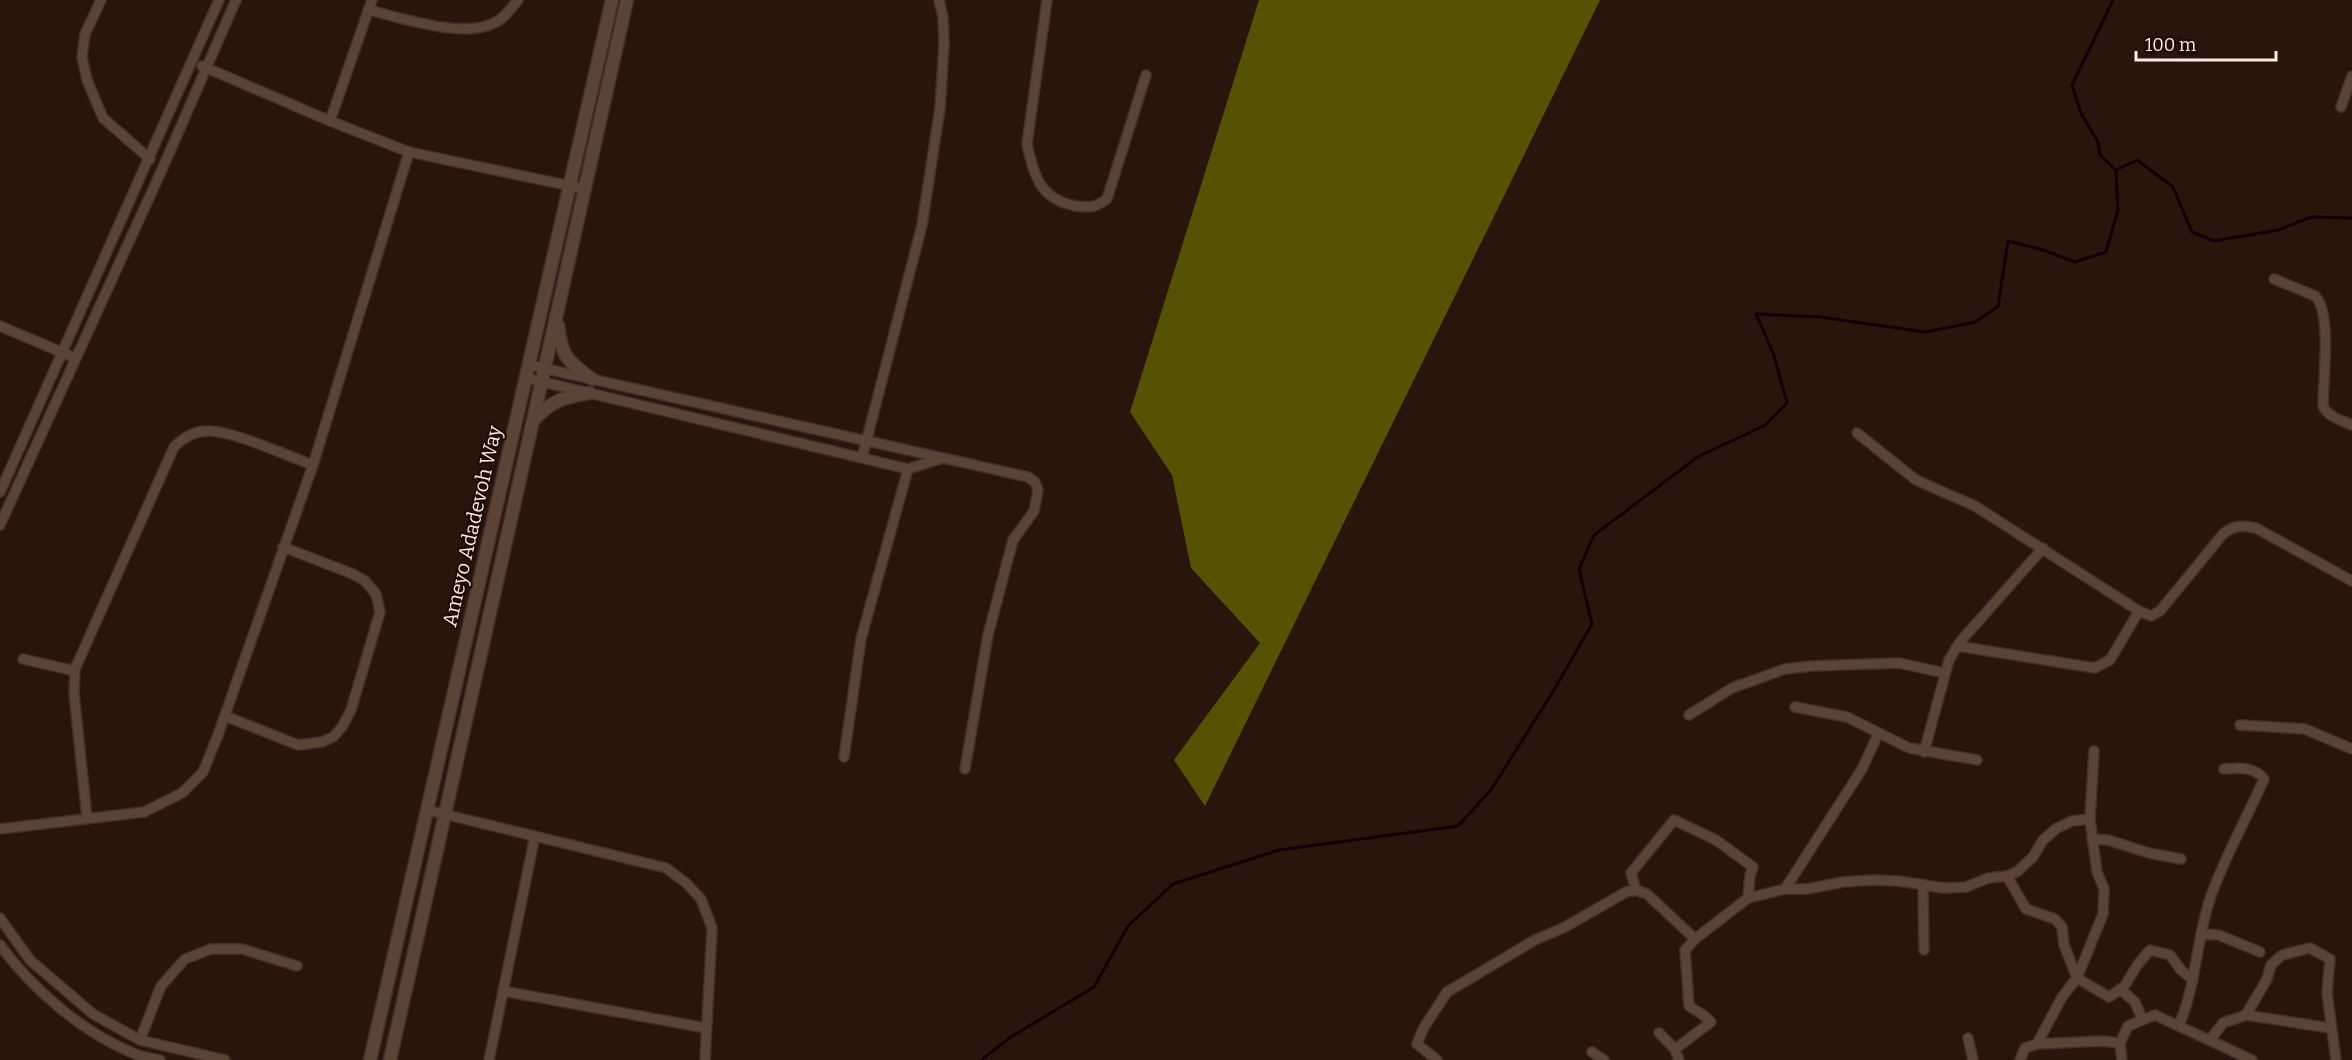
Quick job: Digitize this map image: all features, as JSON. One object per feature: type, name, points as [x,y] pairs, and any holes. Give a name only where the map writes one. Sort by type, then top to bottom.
[{"type":"street","points":[[101,0],[85,34],[82,57],[87,80],[103,118],[150,159]]},
{"type":"street","points":[[0,492],[4,473],[150,159],[219,0]]},
{"type":"street","points":[[0,525],[164,165],[236,0]]},
{"type":"street","points":[[330,121],[372,0]]},
{"type":"street","points":[[368,10],[457,30],[481,28],[501,19],[518,0]]},
{"type":"street","name":"Ameyo Adadevoh Way","points":[[370,1060],[612,0]]},
{"type":"street","name":"Ameyo Adadevoh Way","points":[[390,1060],[627,0]]},
{"type":"street","points":[[862,458],[922,225],[940,108],[944,45],[943,17],[939,0]]},
{"type":"street","points":[[1046,0],[1027,144],[1032,167],[1044,191],[1060,203],[1089,208],[1107,199],[1146,75]]},
{"type":"street","points":[[192,61],[330,121],[409,152],[585,189]]},
{"type":"street","points":[[2341,107],[2352,76]]},
{"type":"street","points":[[0,828],[144,812],[182,793],[202,772],[225,716],[313,465],[409,152]]},
{"type":"street","points":[[2274,279],[2320,300],[2326,338],[2323,406],[2334,417],[2352,425]]},
{"type":"street","points":[[557,316],[561,345],[568,362],[592,379]]},
{"type":"street","points":[[0,326],[75,358]]},
{"type":"street","points":[[529,365],[866,442],[943,457],[1028,477],[1035,482],[1038,490],[1034,511],[1013,540],[988,635],[965,769]]},
{"type":"street","points":[[526,378],[908,469],[943,457]]},
{"type":"street","points":[[533,420],[548,406],[562,398],[590,393]]},
{"type":"street","points":[[87,818],[74,693],[75,671],[174,447],[182,438],[195,433],[207,431],[226,433],[313,465]]},
{"type":"street","points":[[1857,433],[1916,480],[1975,506],[2139,611],[2151,615],[2160,611],[2223,534],[2231,528],[2242,525],[2256,528],[2352,581]]},
{"type":"street","points":[[844,757],[861,639],[908,469]]},
{"type":"street","points":[[225,716],[298,745],[310,745],[333,737],[342,728],[351,710],[380,612],[376,594],[365,581],[352,574],[284,547]]},
{"type":"street","points":[[1924,752],[1949,660],[1957,646],[2043,548]]},
{"type":"street","points":[[1957,646],[2095,668],[2110,660],[2139,611]]},
{"type":"street","points":[[24,659],[75,671]]},
{"type":"street","points":[[1689,715],[1732,688],[1785,669],[1899,663],[1945,673]]},
{"type":"street","points":[[1795,707],[1847,717],[1909,748],[1977,760]]},
{"type":"street","points":[[2240,725],[2305,729],[2352,749]]},
{"type":"street","points":[[1785,889],[1862,769],[1878,734]]},
{"type":"street","points":[[2037,1044],[2062,997],[2077,978],[2098,930],[2105,899],[2102,880],[2097,872],[2090,819],[2094,751]]},
{"type":"street","points":[[2179,1025],[2193,980],[2201,934],[2211,898],[2264,778],[2260,773],[2244,768],[2224,769]]},
{"type":"street","points":[[427,810],[666,868],[686,883],[701,899],[712,928],[705,1060]]},
{"type":"street","points":[[1675,1048],[1711,1022],[1689,1006],[1685,950],[1695,939],[1748,898],[1785,889],[1807,889],[1843,882],[1899,881],[1944,888],[1966,887],[1988,878],[2007,876],[2018,871],[2033,857],[2043,840],[2057,828],[2072,821],[2090,819]]},
{"type":"street","points":[[1636,890],[1631,873],[1674,820],[1716,840],[1753,867],[1748,898]]},
{"type":"street","points":[[489,1060],[535,837]]},
{"type":"street","points":[[2092,839],[2108,840],[2149,853],[2181,859]]},
{"type":"street","points":[[2007,876],[2026,909],[2055,919],[2062,927],[2064,945],[2077,978],[2109,997],[2124,987],[2150,950],[2170,955],[2181,970],[2193,980]]},
{"type":"street","points":[[1923,885],[1924,950]]},
{"type":"street","points":[[1437,1060],[1417,1044],[1423,1029],[1447,992],[1533,941],[1565,927],[1626,892],[1636,890],[1647,894],[1695,939]]},
{"type":"street","points":[[0,918],[30,960],[93,1014],[140,1040],[225,1060]]},
{"type":"street","points":[[2201,934],[2218,935],[2260,952]]},
{"type":"street","points":[[0,945],[18,970],[84,1027],[134,1054],[160,1060]]},
{"type":"street","points":[[2246,1015],[2267,979],[2271,965],[2282,955],[2310,948],[2330,959],[2327,993],[2330,1007],[2330,1029],[2336,1060]]},
{"type":"street","points":[[140,1040],[161,986],[185,959],[211,949],[242,949],[297,966]]},
{"type":"street","points":[[2120,989],[2135,1002],[2142,1019]]},
{"type":"street","points":[[503,991],[706,1028]]},
{"type":"street","points":[[2122,1060],[2120,1043],[2128,1026],[2155,1015],[2252,1060]]},
{"type":"street","points":[[2210,1040],[2223,1023],[2246,1015],[2330,1029]]},
{"type":"street","points":[[1659,1033],[1675,1048],[1679,1060]]},
{"type":"street","points":[[362,1060],[375,1038]]},
{"type":"street","points":[[1968,1038],[1973,1060]]},
{"type":"street","points":[[2020,1060],[2025,1048],[2037,1044],[2101,1041],[2120,1043]]},
{"type":"street","points":[[1418,1060],[1425,1052]]},
{"type":"street","points":[[1592,1052],[1604,1060]]},
{"type":"shaded area","points":[[1259,0],[1600,0],[1205,806],[1174,760],[1260,643],[1191,568],[1172,475],[1130,412]]},
{"type":"waterway","points":[[2113,0],[2072,85],[2081,113],[2098,142],[2100,155],[2116,170]]},
{"type":"waterway","points":[[981,1060],[1011,1037],[1094,987],[1128,926],[1173,884],[1279,850],[1458,826],[1491,790],[1554,690],[1592,624],[1579,569],[1594,535],[1699,456],[1764,426],[1787,403],[1774,355],[1756,314],[1820,317],[1925,332],[1976,322],[1998,306],[2008,241],[2043,250],[2075,262],[2106,252],[2118,210],[2116,170],[2137,160],[2173,187],[2192,232],[2214,241],[2278,230],[2311,217],[2352,218]]}]
